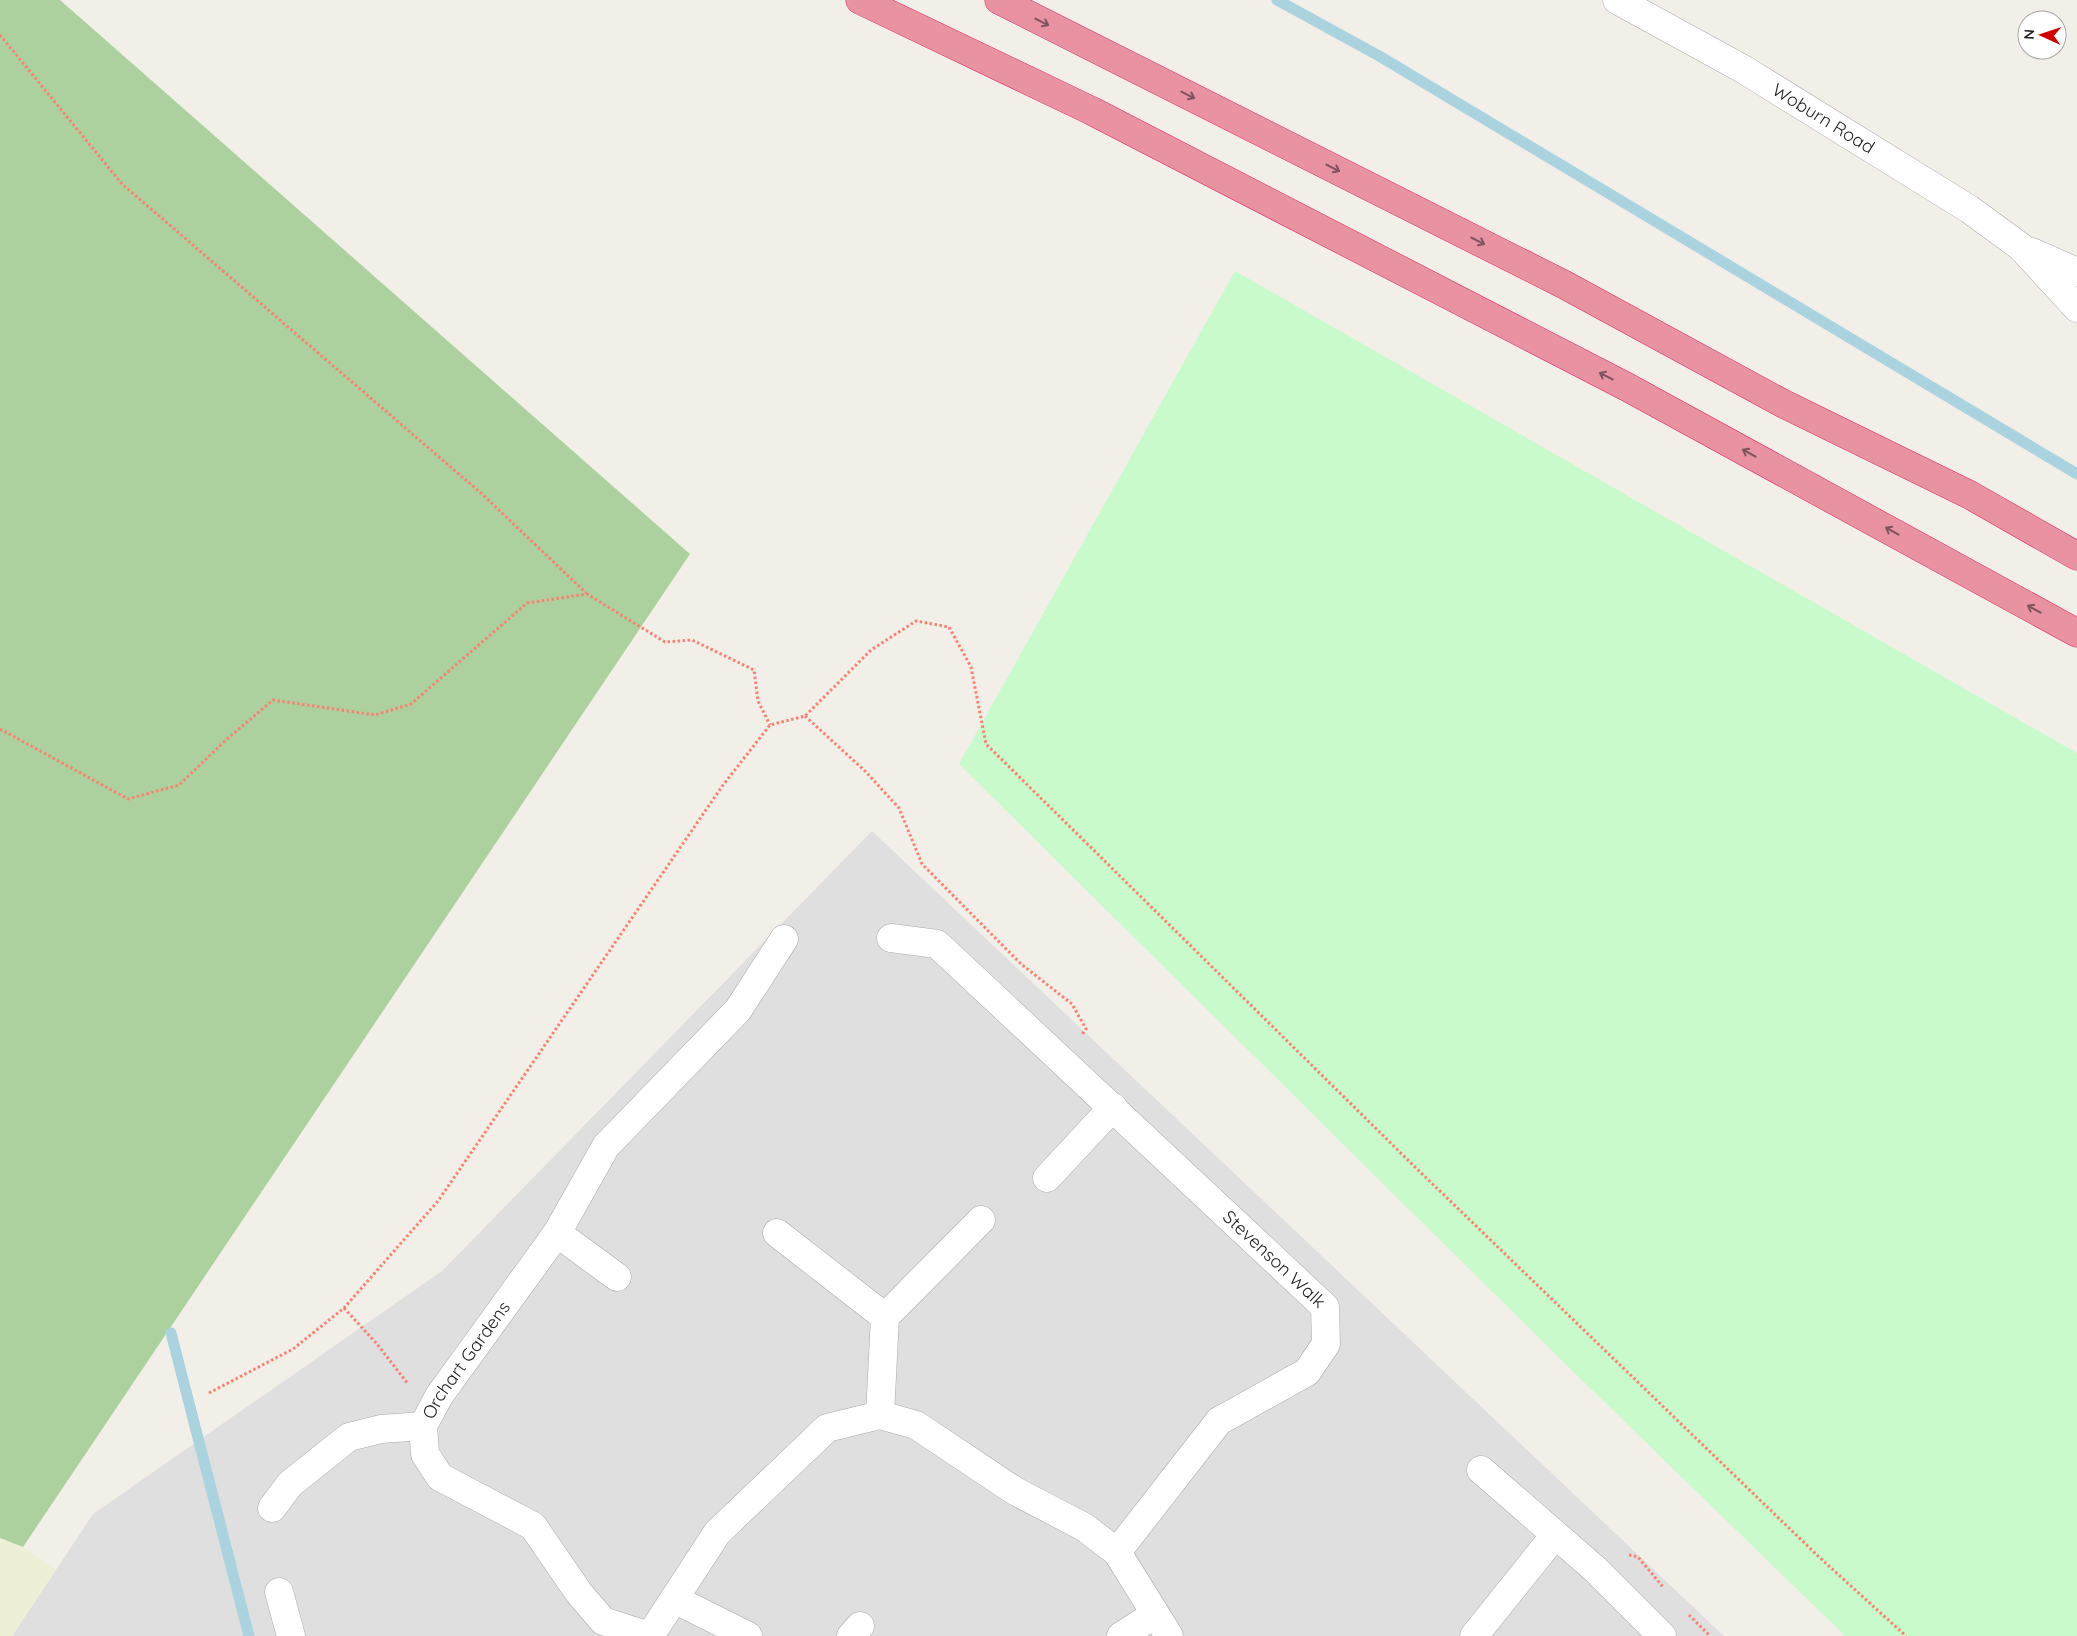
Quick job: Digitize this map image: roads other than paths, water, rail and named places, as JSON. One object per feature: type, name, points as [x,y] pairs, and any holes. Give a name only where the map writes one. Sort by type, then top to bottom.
[{"type":"highway","points":[[860,0],[1092,111],[1627,387],[2077,633]]},
{"type":"highway","points":[[999,0],[1565,285],[1782,403],[1970,495],[2077,556]]},
{"type":"street","name":"Woburn Road","points":[[1617,0],[1743,68],[1969,209],[2021,247],[2077,308]]},
{"type":"street","name":"Woburn Road","points":[[2021,247],[2077,272]]},
{"type":"street","name":"Stevenson Walk","points":[[891,938],[937,944],[1325,1307],[1326,1344],[1307,1372],[1219,1421],[1116,1552]]},
{"type":"street","name":"Orchart Gardens","points":[[650,1636],[603,1621],[579,1593],[533,1526],[440,1477],[426,1454],[427,1419],[439,1396],[557,1233],[606,1146],[738,1010],[784,939]]},
{"type":"street","points":[[1046,1178],[1113,1107]]},
{"type":"street","points":[[880,1415],[885,1317],[981,1220]]},
{"type":"street","points":[[557,1233],[617,1277]]},
{"type":"street","points":[[777,1233],[885,1317]]},
{"type":"street","points":[[650,1636],[717,1533],[827,1428],[880,1415],[916,1424],[1014,1491],[1084,1527],[1116,1552],[1161,1625],[1121,1636]]},
{"type":"street","points":[[272,1508],[290,1484],[350,1437],[427,1419]]},
{"type":"street","points":[[1481,1470],[1595,1569],[1662,1636]]},
{"type":"street","points":[[1474,1636],[1554,1535]]},
{"type":"street","points":[[279,1592],[291,1636]]},
{"type":"street","points":[[674,1599],[748,1636]]},
{"type":"waterway","points":[[1277,0],[1381,57],[2077,474]]},
{"type":"waterway","points":[[171,1333],[249,1636]]}]
